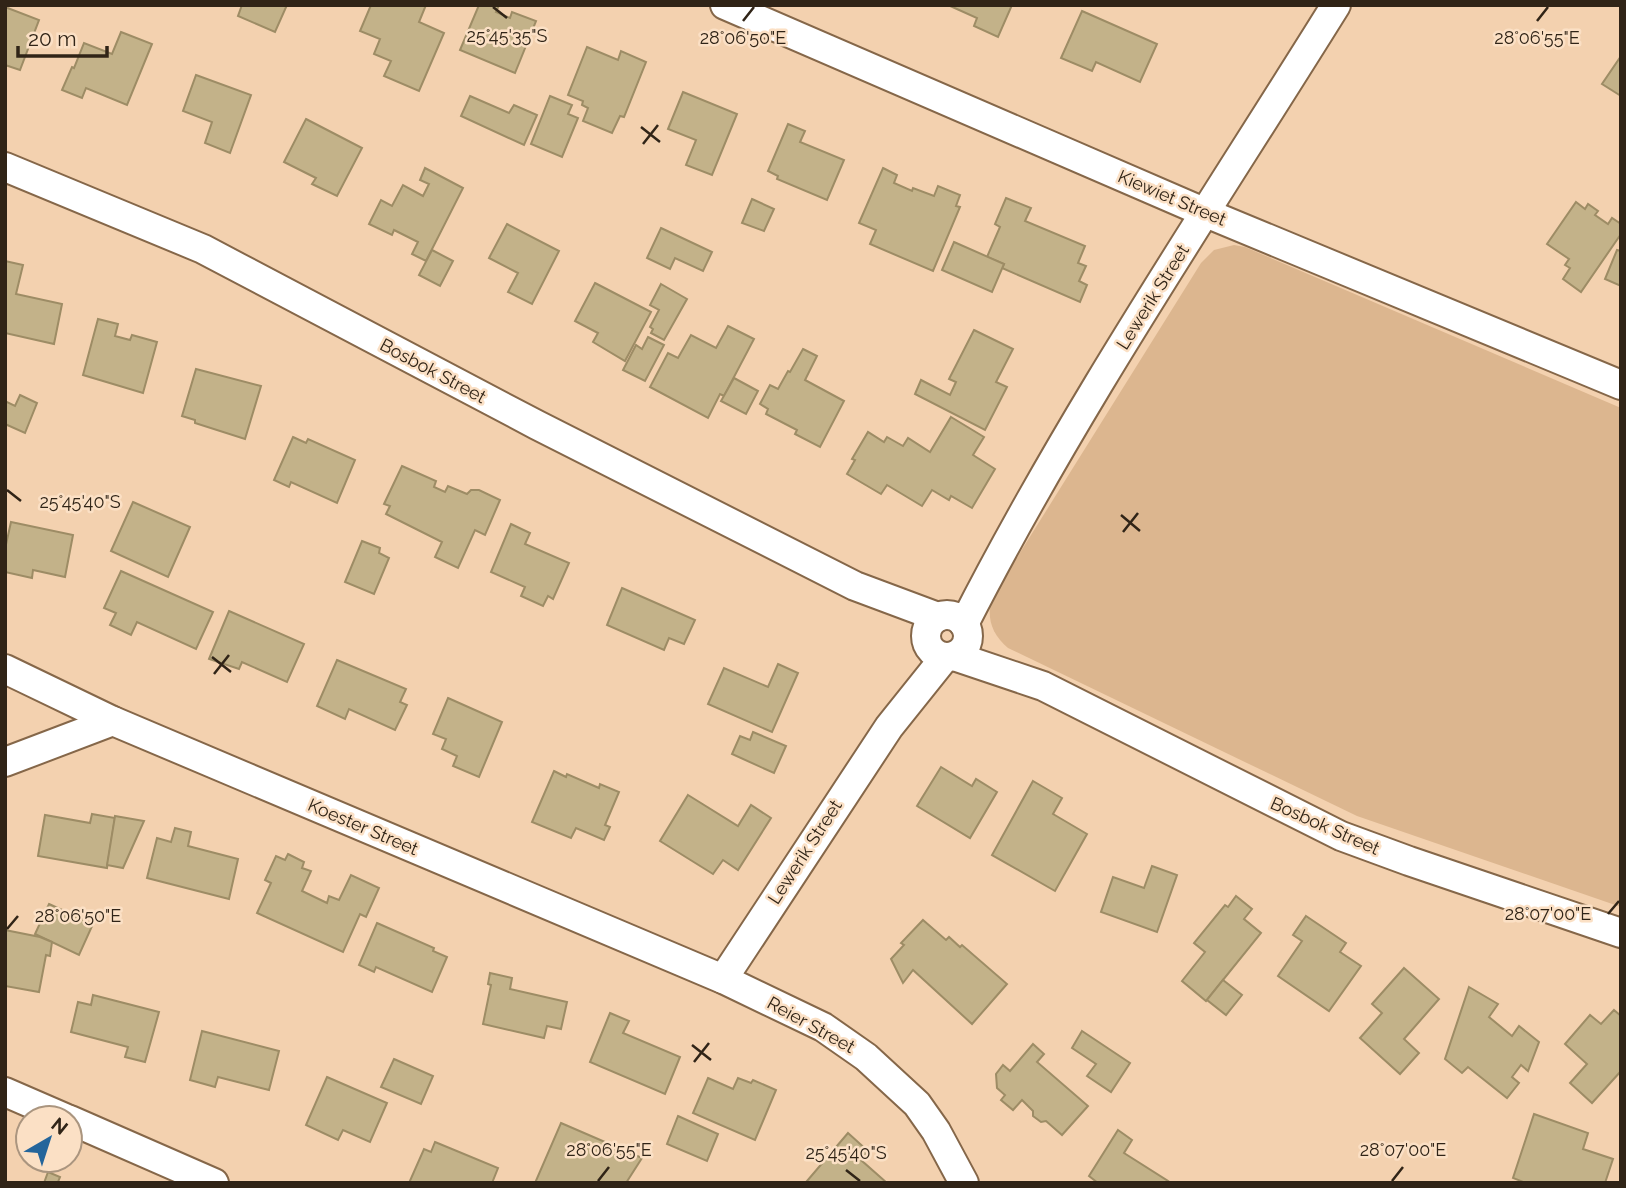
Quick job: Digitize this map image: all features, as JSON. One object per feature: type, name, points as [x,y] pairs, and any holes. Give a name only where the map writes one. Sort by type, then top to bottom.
[{"type":"street","name":"Kiewiet Street","points":[[724,5],[1206,213],[1621,386]]},
{"type":"street","name":"Lewerik Street","points":[[723,979],[998,557],[1072,427],[1336,5]]},
{"type":"street","name":"Bosbok Street","points":[[5,167],[202,250],[537,425],[855,586],[1043,686],[1341,836],[1621,933]]},
{"type":"street","name":"Koester Street","points":[[5,669],[113,721],[723,979]]},
{"type":"street","points":[[5,762],[113,721]]},
{"type":"street","name":"Reier Street","points":[[723,979],[822,1027],[866,1056],[916,1104],[936,1131],[964,1183]]},
{"type":"street","points":[[5,1092],[33,1104]]},
{"type":"street","points":[[84,1126],[214,1183]]},
{"type":"shaded area","points":[[1234,245],[1245,247],[1621,408],[1621,907],[1357,816],[1008,648],[995,632],[990,620],[991,599],[1201,263],[1214,250]]},
{"type":"building","points":[[242,5],[287,5],[275,32],[238,16]]},
{"type":"building","points":[[371,5],[426,5],[419,22],[444,33],[419,91],[384,76],[391,61],[374,54],[380,39],[360,31]]},
{"type":"building","points":[[479,5],[499,5],[496,12],[510,18],[512,12],[536,21],[515,73],[460,50]]},
{"type":"building","points":[[948,5],[1012,5],[998,37],[974,26],[977,18]]},
{"type":"building","points":[[5,7],[39,20],[20,70],[5,65]]},
{"type":"building","points":[[1082,11],[1157,44],[1140,82],[1096,62],[1092,71],[1061,58]]},
{"type":"building","points":[[121,32],[152,44],[127,105],[86,88],[82,98],[62,90],[84,43],[112,54]]},
{"type":"building","points":[[587,47],[618,60],[621,51],[646,62],[624,117],[620,116],[612,133],[583,121],[588,108],[582,105],[583,101],[568,95]]},
{"type":"building","points":[[1621,56],[1621,96],[1602,84]]},
{"type":"building","points":[[196,75],[251,95],[230,153],[205,143],[212,122],[183,111]]},
{"type":"building","points":[[683,92],[737,114],[712,175],[686,165],[696,140],[668,129]]},
{"type":"building","points":[[470,96],[509,113],[514,105],[537,115],[524,145],[461,116]]},
{"type":"building","points":[[550,96],[572,105],[568,114],[578,118],[562,157],[531,144]]},
{"type":"building","points":[[306,119],[362,148],[337,196],[312,184],[316,178],[284,162]]},
{"type":"building","points":[[788,124],[805,131],[800,142],[844,160],[827,200],[777,179],[778,176],[768,171]]},
{"type":"building","points":[[425,168],[463,188],[426,261],[412,254],[418,242],[394,230],[392,235],[369,224],[381,200],[392,206],[403,185],[423,196],[429,184],[420,180]]},
{"type":"building","points":[[883,168],[897,175],[894,183],[912,191],[913,188],[934,196],[938,186],[960,195],[956,206],[960,207],[933,271],[870,244],[876,230],[859,223]]},
{"type":"building","points":[[1006,198],[1031,208],[1025,221],[1085,246],[1078,263],[1086,266],[1079,281],[1087,285],[1080,302],[1002,268],[1004,264],[987,257],[1000,227],[995,224]]},
{"type":"building","points":[[752,199],[774,209],[764,231],[742,223]]},
{"type":"building","points":[[1576,202],[1585,209],[1588,204],[1598,211],[1595,215],[1608,224],[1612,218],[1621,224],[1621,234],[1581,292],[1563,279],[1570,268],[1565,265],[1569,259],[1547,244]]},
{"type":"building","points":[[507,224],[559,251],[532,304],[508,292],[518,273],[489,258]]},
{"type":"building","points":[[661,228],[712,252],[703,271],[675,258],[670,269],[647,258]]},
{"type":"building","points":[[954,242],[1004,264],[992,292],[942,270]]},
{"type":"building","points":[[432,250],[453,261],[440,286],[419,275]]},
{"type":"building","points":[[1617,250],[1621,251],[1621,286],[1605,279]]},
{"type":"building","points":[[5,261],[23,265],[16,294],[62,304],[54,344],[5,333]]},
{"type":"building","points":[[595,283],[651,312],[625,361],[593,342],[598,333],[575,321]]},
{"type":"building","points":[[661,284],[687,299],[664,340],[651,333],[653,329],[650,327],[659,310],[650,305]]},
{"type":"building","points":[[98,319],[118,324],[115,336],[130,340],[132,335],[157,342],[143,393],[83,375]]},
{"type":"building","points":[[728,326],[754,339],[724,396],[720,394],[708,418],[650,387],[668,353],[678,358],[691,335],[716,348]]},
{"type":"building","points":[[974,330],[1013,349],[996,382],[1007,387],[985,430],[915,394],[921,380],[950,395],[956,382],[949,379]]},
{"type":"building","points":[[648,337],[664,345],[645,381],[623,370],[636,345],[642,349]]},
{"type":"building","points":[[803,349],[817,356],[805,380],[844,401],[820,447],[795,434],[797,430],[766,414],[768,409],[760,404],[770,385],[778,389]]},
{"type":"building","points":[[196,369],[261,386],[245,439],[195,423],[195,420],[182,416]]},
{"type":"building","points":[[734,378],[758,391],[746,414],[721,401]]},
{"type":"building","points":[[20,395],[37,403],[25,433],[5,424],[5,401],[15,406]]},
{"type":"building","points":[[951,417],[984,437],[973,455],[995,469],[972,508],[951,496],[949,500],[932,490],[922,506],[887,485],[881,494],[847,474],[855,460],[852,459],[868,432],[884,442],[887,437],[903,446],[908,438],[930,452]]},
{"type":"building","points":[[293,437],[306,443],[308,439],[355,460],[337,503],[291,482],[289,487],[274,480]]},
{"type":"building","points":[[402,466],[436,481],[434,487],[445,492],[448,486],[467,494],[471,490],[479,490],[500,500],[485,535],[475,530],[458,568],[435,557],[442,542],[386,514],[390,506],[384,504]]},
{"type":"building","points":[[133,502],[190,527],[168,577],[111,551]]},
{"type":"building","points":[[11,522],[73,535],[65,577],[33,570],[32,578],[5,572],[5,549]]},
{"type":"building","points":[[511,524],[530,533],[525,544],[569,563],[553,599],[548,596],[543,606],[521,596],[525,587],[491,572]]},
{"type":"building","points":[[362,541],[380,548],[379,553],[389,558],[374,594],[345,582]]},
{"type":"building","points":[[121,571],[213,612],[196,649],[137,622],[131,635],[110,625],[116,613],[104,608]]},
{"type":"building","points":[[622,588],[695,620],[684,644],[669,638],[664,650],[607,625]]},
{"type":"building","points":[[229,611],[304,644],[287,682],[242,662],[239,669],[209,659]]},
{"type":"building","points":[[337,660],[406,689],[400,702],[407,705],[395,730],[349,709],[345,719],[317,706]]},
{"type":"building","points":[[778,664],[798,673],[772,732],[708,704],[724,668],[768,687]]},
{"type":"building","points":[[448,698],[502,722],[479,777],[453,766],[457,756],[442,749],[446,739],[433,734]]},
{"type":"building","points":[[753,732],[786,746],[774,773],[732,754],[740,736],[750,740]]},
{"type":"building","points":[[941,767],[972,786],[976,779],[997,792],[970,838],[917,806]]},
{"type":"building","points":[[554,771],[599,788],[600,784],[619,792],[605,825],[610,827],[604,840],[576,828],[571,838],[532,822]]},
{"type":"building","points":[[1033,781],[1062,798],[1053,814],[1087,834],[1055,891],[992,855]]},
{"type":"building","points":[[688,795],[738,826],[751,805],[771,818],[738,870],[723,860],[713,874],[660,841]]},
{"type":"building","points":[[92,814],[115,818],[107,868],[38,856],[45,815],[90,823]]},
{"type":"building","points":[[115,816],[144,821],[123,868],[107,865]]},
{"type":"building","points":[[175,828],[191,832],[188,846],[238,859],[229,899],[147,878],[157,838],[171,842]]},
{"type":"building","points":[[288,854],[304,862],[302,868],[311,871],[302,891],[327,903],[329,896],[339,900],[351,875],[379,888],[366,917],[360,914],[343,952],[257,913],[271,883],[265,880],[276,856],[285,860]]},
{"type":"building","points":[[1152,866],[1177,875],[1157,932],[1101,912],[1113,877],[1144,888]]},
{"type":"building","points":[[1236,896],[1252,909],[1244,919],[1261,933],[1206,1001],[1182,981],[1205,952],[1194,943],[1225,905],[1228,907]]},
{"type":"building","points":[[49,904],[93,924],[79,955],[35,934]]},
{"type":"building","points":[[1306,916],[1346,943],[1340,952],[1361,966],[1329,1011],[1278,976],[1302,941],[1293,935]]},
{"type":"building","points":[[923,920],[946,940],[949,937],[960,947],[962,945],[1007,984],[972,1024],[913,970],[903,983],[891,959],[904,945],[901,943]]},
{"type":"building","points":[[377,923],[434,948],[433,951],[447,957],[432,992],[376,967],[374,972],[359,965]]},
{"type":"building","points":[[5,930],[52,942],[50,956],[46,955],[39,992],[5,986]]},
{"type":"building","points":[[1404,968],[1439,999],[1404,1039],[1419,1053],[1400,1074],[1360,1038],[1382,1013],[1372,1004]]},
{"type":"building","points":[[490,973],[512,978],[510,989],[567,1002],[561,1029],[547,1026],[544,1038],[483,1024],[491,985],[488,984]]},
{"type":"building","points":[[1223,980],[1242,995],[1226,1015],[1207,1000]]},
{"type":"building","points":[[1469,987],[1498,1004],[1489,1017],[1512,1036],[1519,1026],[1539,1042],[1528,1071],[1521,1065],[1512,1077],[1519,1083],[1507,1098],[1468,1067],[1462,1073],[1445,1059]]},
{"type":"building","points":[[93,995],[159,1012],[145,1062],[125,1057],[128,1047],[71,1032],[78,1002],[91,1005]]},
{"type":"building","points":[[1614,1010],[1621,1016],[1621,1071],[1592,1103],[1570,1083],[1587,1064],[1565,1044],[1590,1015],[1601,1024]]},
{"type":"building","points":[[610,1013],[629,1021],[623,1033],[680,1057],[665,1094],[590,1062]]},
{"type":"building","points":[[202,1031],[279,1051],[269,1090],[218,1077],[215,1087],[190,1080]]},
{"type":"building","points":[[1082,1031],[1130,1063],[1111,1092],[1087,1076],[1096,1064],[1072,1048]]},
{"type":"building","points":[[1033,1044],[1044,1054],[1037,1062],[1088,1106],[1062,1135],[1046,1121],[1041,1122],[1033,1116],[1033,1111],[1022,1100],[1013,1110],[1001,1100],[1005,1095],[997,1088],[996,1074],[1003,1065],[1010,1071]]},
{"type":"building","points":[[394,1059],[433,1076],[421,1104],[381,1087]]},
{"type":"building","points":[[327,1077],[387,1103],[370,1142],[343,1130],[338,1140],[306,1125]]},
{"type":"building","points":[[708,1078],[733,1089],[738,1078],[751,1083],[753,1080],[776,1090],[755,1140],[693,1113]]},
{"type":"building","points":[[1534,1114],[1588,1133],[1583,1149],[1613,1159],[1605,1183],[1526,1183],[1513,1178]]},
{"type":"building","points":[[678,1116],[718,1134],[707,1161],[667,1144]]},
{"type":"building","points":[[561,1123],[642,1158],[626,1183],[535,1183]]},
{"type":"building","points":[[1118,1130],[1132,1140],[1124,1153],[1168,1181],[1166,1183],[1098,1183],[1089,1176]]},
{"type":"building","points":[[848,1133],[868,1151],[861,1160],[887,1183],[809,1183],[807,1181]]},
{"type":"building","points":[[435,1142],[498,1168],[492,1183],[409,1183],[424,1149],[431,1152]]},
{"type":"building","points":[[47,1174],[60,1177],[58,1182],[61,1183],[44,1183]]}]
